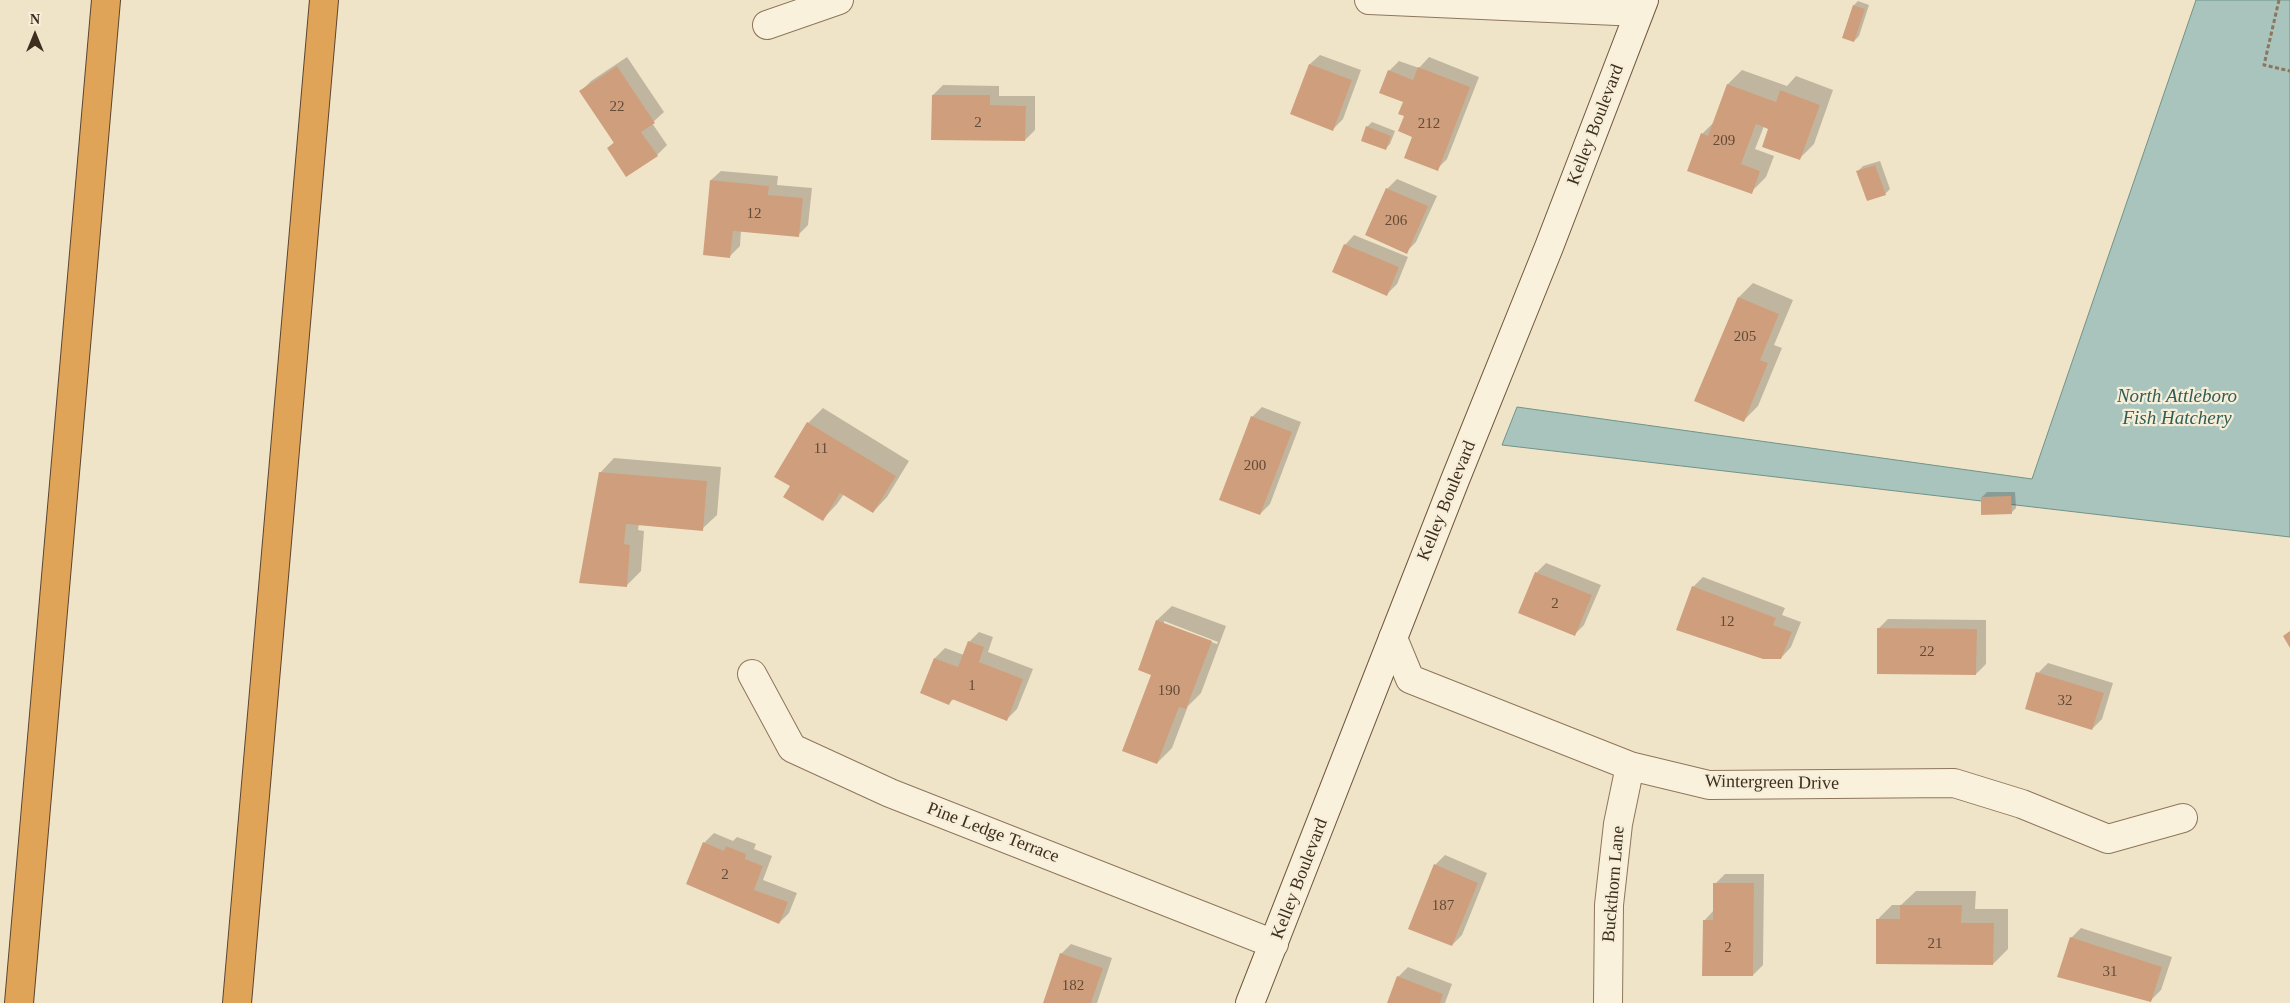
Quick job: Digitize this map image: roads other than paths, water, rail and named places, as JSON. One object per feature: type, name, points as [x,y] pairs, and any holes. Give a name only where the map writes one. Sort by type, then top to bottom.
[{"type":"highway","points":[[19,1003],[106,0]]},
{"type":"highway","points":[[237,1003],[324,0]]},
{"type":"street","points":[[767,25],[839,0]]},
{"type":"street","points":[[1369,0],[1642,6]]},
{"type":"street","name":"Kelley Boulevard","points":[[1250,1003],[1549,247],[1642,6]]},
{"type":"street","name":"Wintergreen Drive","points":[[1393,638],[1410,679],[1630,766],[1709,785],[1954,784],[2022,804],[2108,839],[2183,818]]},
{"type":"street","name":"Pine Ledge Terrace","points":[[752,674],[792,748],[890,792],[1274,944]]},
{"type":"street","name":"Buckthorn Lane","points":[[1608,1003],[1609,905],[1618,824],[1630,766]]},
{"type":"water","name":"North Attleboro Fish Hatchery","points":[[2196,0],[2290,0],[2290,537],[1502,445],[1517,407],[2032,479]]}]
